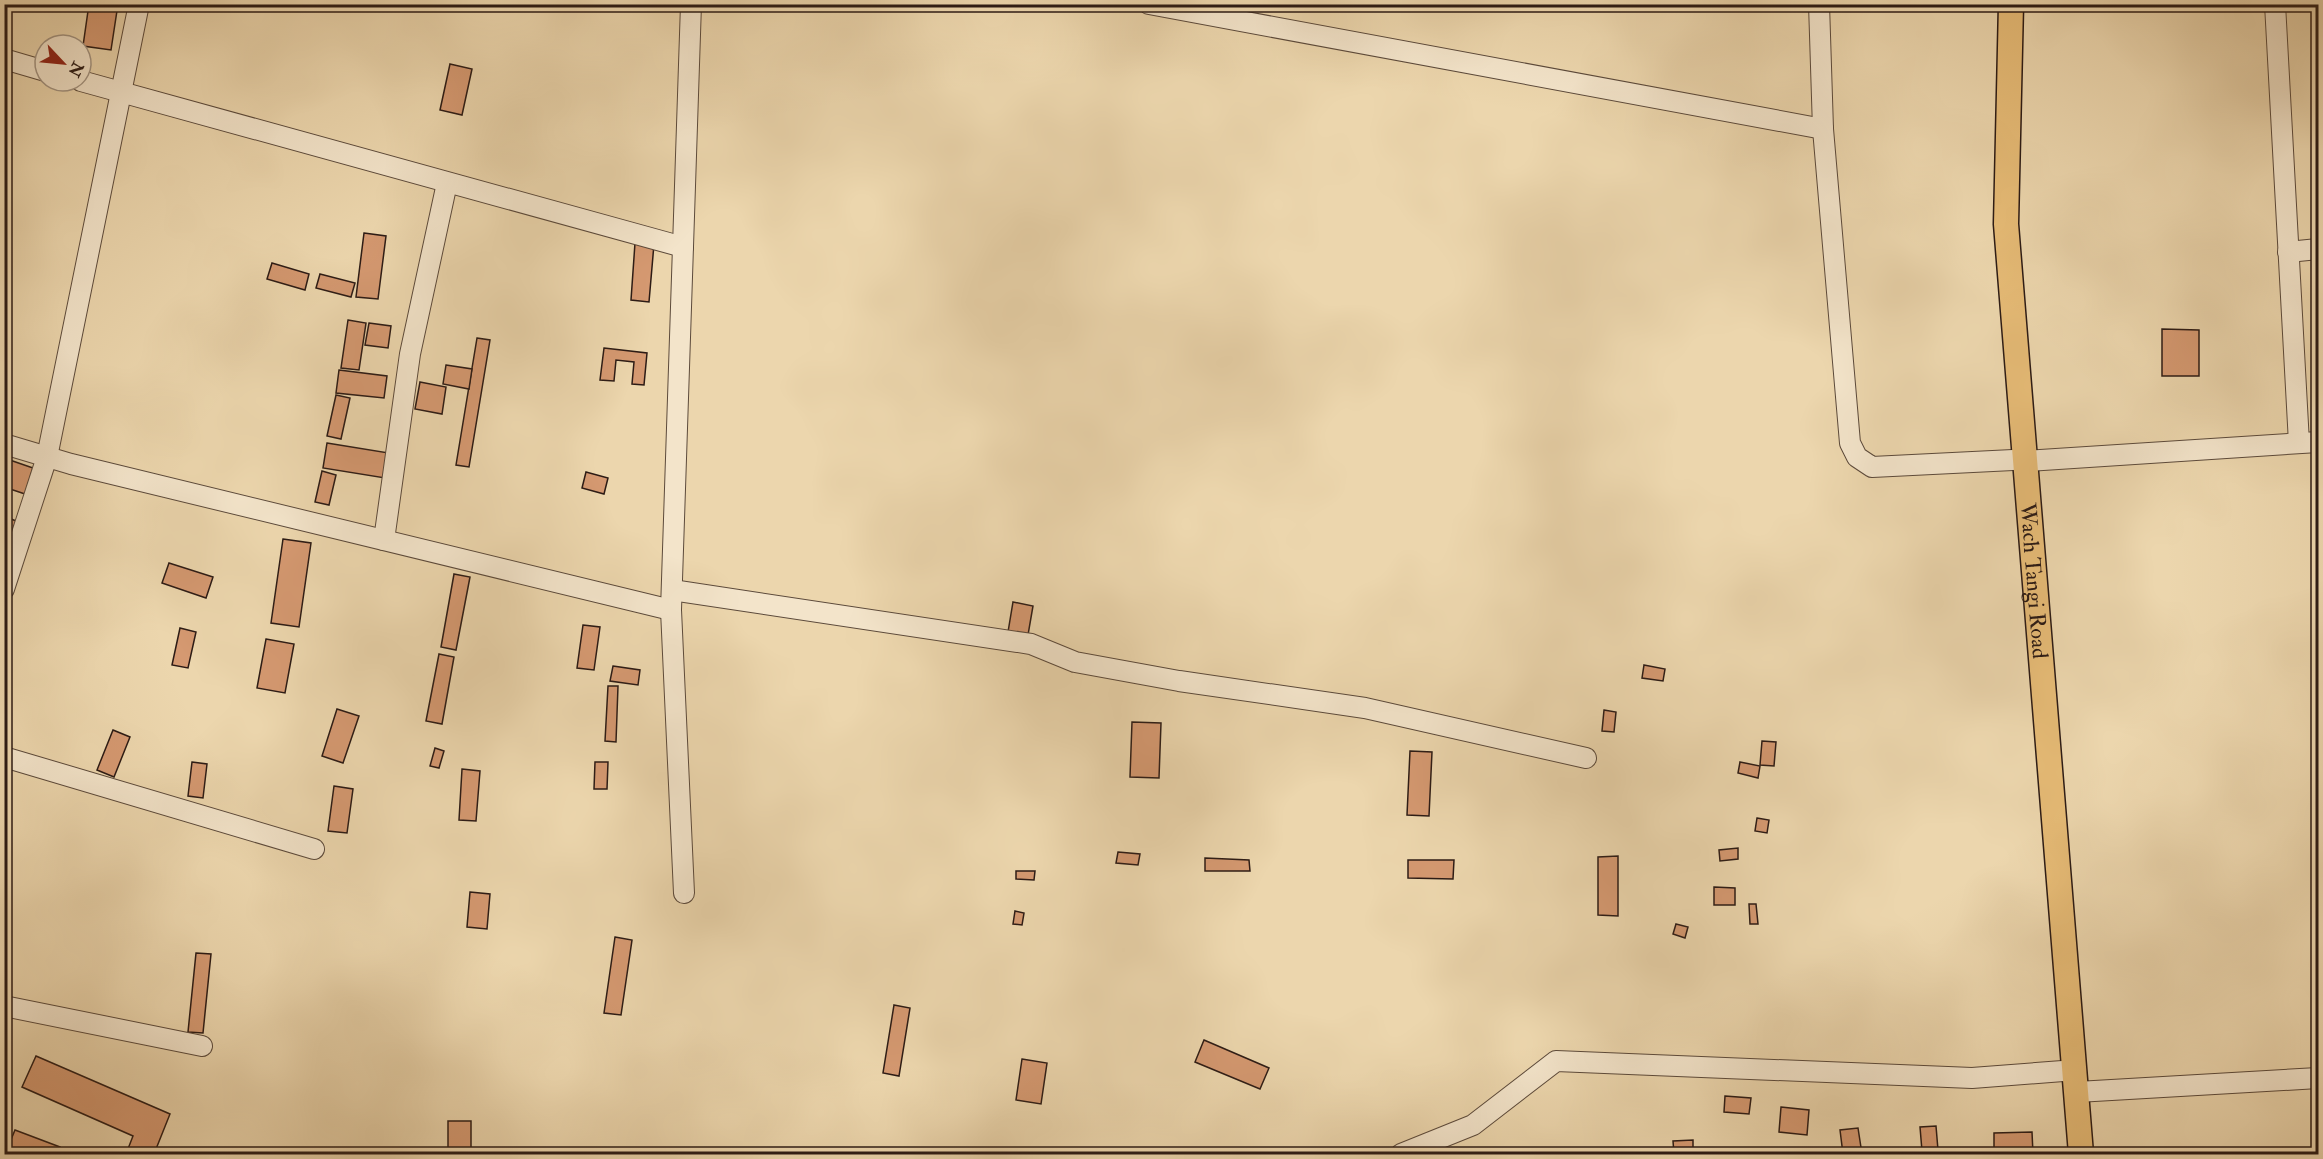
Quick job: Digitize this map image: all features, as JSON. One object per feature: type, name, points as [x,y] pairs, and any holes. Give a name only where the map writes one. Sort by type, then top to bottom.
[{"type":"main road","name":"Wach Tangi Road","points":[[2011,4],[2007,224],[2020,460],[2077,1081],[2081,1155]]},
{"type":"street","points":[[4,589],[47,457],[139,4]]},
{"type":"street","points":[[684,893],[671,600],[691,4]]},
{"type":"street","points":[[1149,4],[1823,129]]},
{"type":"street","points":[[1819,4],[1823,129],[1850,443],[1857,457],[1872,467],[2319,442]]},
{"type":"street","points":[[2275,4],[2299,443]]},
{"type":"street","points":[[4,59],[33,67]]},
{"type":"street","points":[[93,84],[683,247]]},
{"type":"street","points":[[384,540],[410,354],[447,183]]},
{"type":"street","points":[[2288,252],[2319,249]]},
{"type":"street","points":[[4,444],[47,457],[384,540],[671,600],[1031,644],[1075,662],[1179,681],[1365,708],[1586,758]]},
{"type":"street","points":[[4,757],[314,849]]},
{"type":"street","points":[[4,1006],[202,1046]]},
{"type":"street","points":[[1401,1155],[1473,1125],[1556,1061],[2077,1081],[2319,1078]]},
{"type":"building","points":[[89,4],[118,4],[111,50],[93,47],[93,33],[85,33]]},
{"type":"building","points":[[450,64],[472,69],[462,115],[440,110]]},
{"type":"building","points":[[364,233],[386,236],[378,299],[356,297]]},
{"type":"building","points":[[635,243],[654,244],[649,302],[631,300]]},
{"type":"building","points":[[272,263],[309,274],[305,290],[267,279]]},
{"type":"building","points":[[320,274],[355,283],[351,297],[316,288]]},
{"type":"building","points":[[348,320],[366,323],[359,370],[341,368]]},
{"type":"building","points":[[369,323],[391,326],[388,348],[365,345]]},
{"type":"building","points":[[2162,329],[2199,330],[2199,376],[2162,376]]},
{"type":"building","points":[[477,338],[490,340],[469,467],[456,465]]},
{"type":"building","points":[[604,348],[647,353],[644,385],[632,384],[634,362],[616,360],[614,381],[600,380]]},
{"type":"building","points":[[446,365],[472,369],[469,389],[443,384]]},
{"type":"building","points":[[339,370],[387,376],[384,398],[336,393]]},
{"type":"building","points":[[420,382],[446,387],[442,414],[415,409]]},
{"type":"building","points":[[336,395],[350,398],[341,439],[327,436]]},
{"type":"building","points":[[327,443],[389,453],[385,478],[323,468]]},
{"type":"building","points":[[4,458],[33,468],[25,494],[4,487]]},
{"type":"building","points":[[322,471],[336,475],[329,505],[315,502]]},
{"type":"building","points":[[586,472],[608,478],[604,494],[582,488]]},
{"type":"building","points":[[4,516],[16,521],[4,553]]},
{"type":"building","points":[[283,539],[311,543],[299,627],[271,623]]},
{"type":"building","points":[[169,563],[213,577],[206,598],[162,583]]},
{"type":"building","points":[[454,574],[470,577],[456,650],[441,647]]},
{"type":"building","points":[[1013,602],[1033,606],[1028,635],[1008,632]]},
{"type":"building","points":[[583,625],[600,627],[594,670],[577,668]]},
{"type":"building","points":[[180,628],[196,632],[188,668],[172,665]]},
{"type":"building","points":[[266,639],[294,644],[285,693],[257,688]]},
{"type":"building","points":[[439,654],[454,657],[442,724],[426,721]]},
{"type":"building","points":[[1644,665],[1665,669],[1663,681],[1642,678]]},
{"type":"building","points":[[613,666],[640,670],[638,685],[610,681]]},
{"type":"building","points":[[608,686],[618,686],[616,742],[605,741]]},
{"type":"building","points":[[337,709],[359,716],[343,763],[322,756]]},
{"type":"building","points":[[1604,710],[1616,712],[1614,732],[1602,731]]},
{"type":"building","points":[[1132,722],[1161,723],[1159,778],[1130,777]]},
{"type":"building","points":[[113,730],[130,737],[114,777],[97,770]]},
{"type":"building","points":[[1762,741],[1776,742],[1774,766],[1760,765]]},
{"type":"building","points":[[435,748],[444,751],[439,768],[430,766]]},
{"type":"building","points":[[1410,751],[1432,752],[1429,816],[1407,815]]},
{"type":"building","points":[[192,762],[207,764],[203,798],[188,796]]},
{"type":"building","points":[[595,762],[608,762],[607,789],[594,789]]},
{"type":"building","points":[[1740,762],[1760,766],[1758,778],[1738,773]]},
{"type":"building","points":[[462,769],[480,771],[476,821],[459,820]]},
{"type":"building","points":[[334,786],[353,789],[347,833],[328,831]]},
{"type":"building","points":[[1757,818],[1769,820],[1767,833],[1755,831]]},
{"type":"building","points":[[1738,848],[1738,859],[1720,861],[1719,850]]},
{"type":"building","points":[[1118,852],[1140,854],[1138,865],[1116,863]]},
{"type":"building","points":[[1618,856],[1618,916],[1598,915],[1598,857]]},
{"type":"building","points":[[1205,858],[1249,860],[1250,871],[1205,871]]},
{"type":"building","points":[[1408,860],[1454,860],[1453,879],[1408,878]]},
{"type":"building","points":[[1016,871],[1035,871],[1034,880],[1016,879]]},
{"type":"building","points":[[1714,887],[1735,888],[1735,905],[1714,905]]},
{"type":"building","points":[[470,892],[490,894],[487,929],[467,927]]},
{"type":"building","points":[[1749,904],[1756,904],[1758,924],[1750,924]]},
{"type":"building","points":[[1015,911],[1024,913],[1022,925],[1013,924]]},
{"type":"building","points":[[1676,924],[1688,927],[1685,938],[1673,934]]},
{"type":"building","points":[[615,937],[632,940],[621,1015],[604,1013]]},
{"type":"building","points":[[196,953],[211,954],[203,1033],[188,1032]]},
{"type":"building","points":[[894,1005],[910,1008],[899,1076],[883,1073]]},
{"type":"building","points":[[1204,1040],[1269,1068],[1260,1089],[1195,1062]]},
{"type":"building","points":[[36,1056],[170,1114],[154,1154],[126,1154],[133,1136],[22,1087]]},
{"type":"building","points":[[1022,1059],[1047,1063],[1041,1104],[1016,1100]]},
{"type":"building","points":[[1725,1096],[1751,1098],[1749,1114],[1724,1112]]},
{"type":"building","points":[[1781,1107],[1809,1110],[1807,1135],[1779,1132]]},
{"type":"building","points":[[448,1121],[471,1121],[471,1154],[448,1154]]},
{"type":"building","points":[[1936,1126],[1938,1150],[1922,1151],[1920,1127]]},
{"type":"building","points":[[1858,1128],[1862,1154],[1843,1154],[1840,1130]]},
{"type":"building","points":[[15,1130],[60,1147],[57,1154],[5,1154]]},
{"type":"building","points":[[2032,1132],[2033,1154],[1994,1154],[1994,1133]]},
{"type":"building","points":[[1693,1140],[1693,1154],[1674,1154],[1673,1141]]}]
